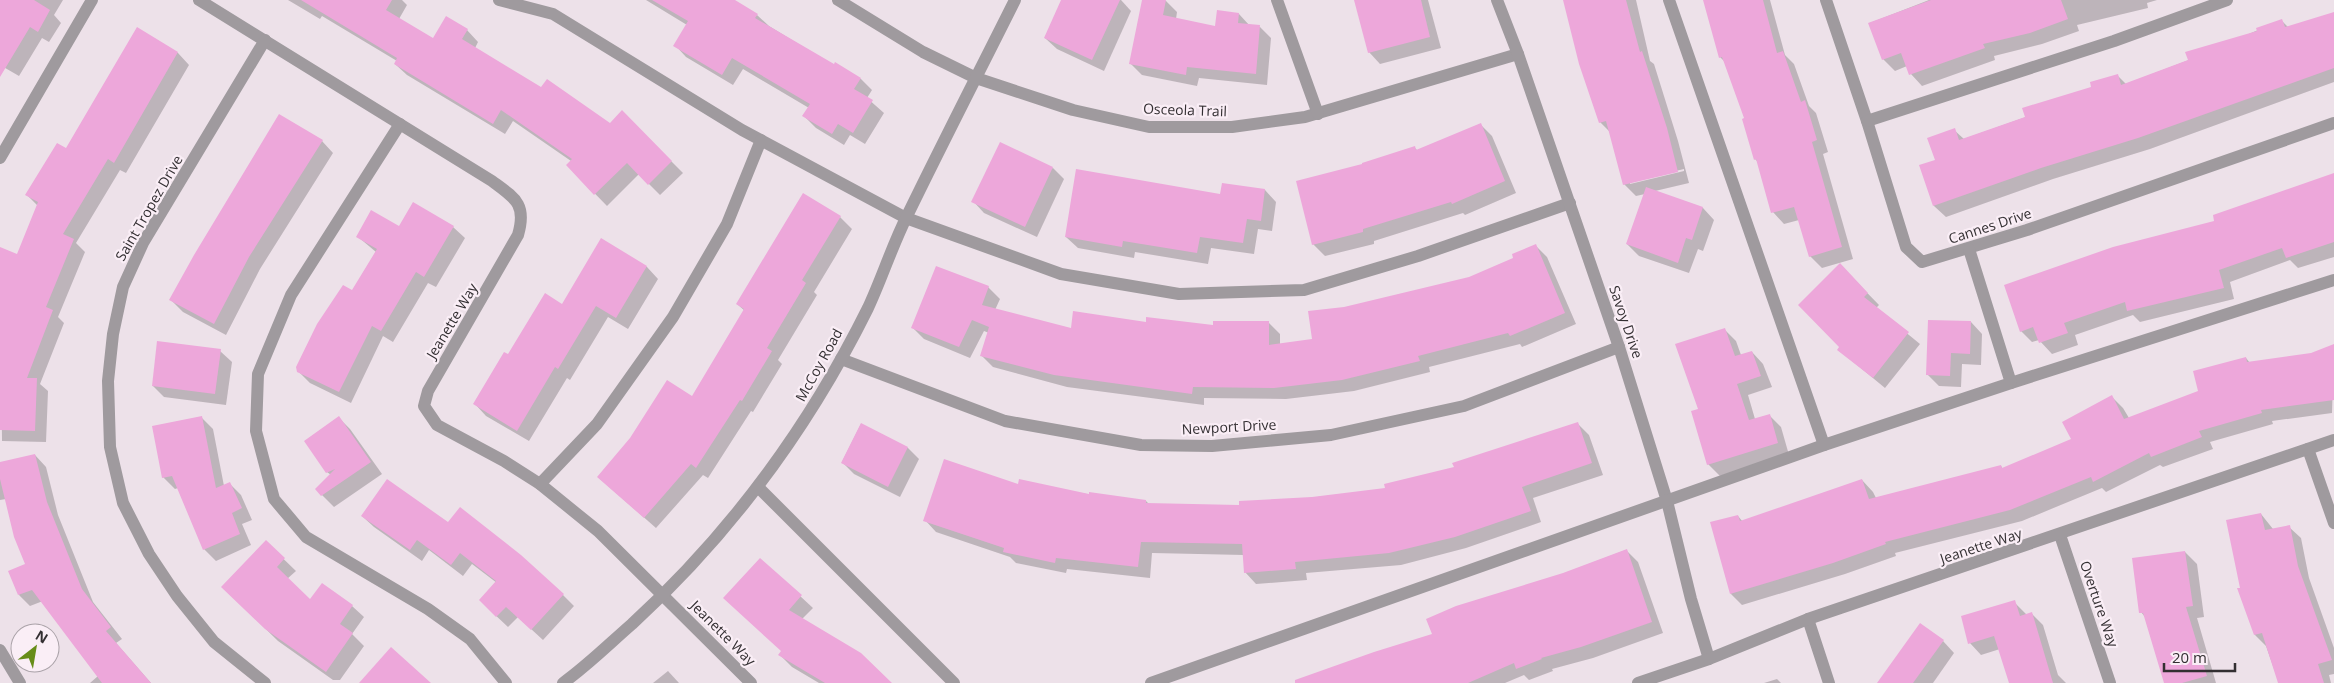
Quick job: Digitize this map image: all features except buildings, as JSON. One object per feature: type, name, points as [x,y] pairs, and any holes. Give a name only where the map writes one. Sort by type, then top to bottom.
[{"type":"street","points":[[0,158],[92,0]]},
{"type":"street","name":"Jeanette Way","points":[[198,0],[492,181],[516,199],[523,218],[518,236],[428,391],[424,406],[437,425],[504,461],[540,484],[598,531],[664,594],[751,683]]},
{"type":"street","points":[[499,0],[553,14],[761,140],[906,218],[1061,274],[1179,294],[1304,290],[1418,256],[1570,204]]},
{"type":"street","name":"Osceola Trail","points":[[838,0],[923,52],[976,78],[1073,110],[1149,127],[1232,127],[1318,114],[1518,54]]},
{"type":"street","name":"McCoy Road","points":[[562,683],[584,668],[664,594],[758,487],[789,445],[841,359],[868,307],[906,218],[1015,0]]},
{"type":"street","points":[[1277,0],[1318,114]]},
{"type":"street","name":"Savoy Drive","points":[[1497,0],[1518,54],[1619,347],[1667,501],[1691,599],[1709,659]]},
{"type":"street","points":[[1669,0],[1824,445]]},
{"type":"street","name":"Cannes Drive","points":[[1826,0],[1867,121],[1906,247],[1922,262],[1969,249],[2334,123]]},
{"type":"street","points":[[1867,121],[2114,41],[2227,0]]},
{"type":"street","name":"Saint Tropez Drive","points":[[265,40],[143,243],[123,287],[113,334],[108,381],[112,456],[123,503],[149,554],[177,596],[214,642],[265,683]]},
{"type":"street","points":[[400,124],[291,295],[258,374],[256,431],[274,499],[306,537],[428,608],[470,638],[506,683]]},
{"type":"street","points":[[540,484],[597,424],[673,317],[727,224],[761,140]]},
{"type":"street","points":[[1969,249],[2010,383]]},
{"type":"street","points":[[1151,683],[1824,445],[2010,383],[2334,280]]},
{"type":"street","name":"Newport Drive","points":[[841,359],[1005,422],[1142,445],[1212,446],[1331,435],[1464,406],[1619,347]]},
{"type":"street","name":"Jeanette Way","points":[[1638,683],[1709,659],[1808,619],[2060,535],[2334,440]]},
{"type":"street","points":[[2308,449],[2334,523]]},
{"type":"street","points":[[758,487],[954,683]]},
{"type":"street","name":"Overture Way","points":[[2060,535],[2110,683]]},
{"type":"street","points":[[1808,619],[1829,683]]},
{"type":"street","points":[[0,650],[20,683]]}]
